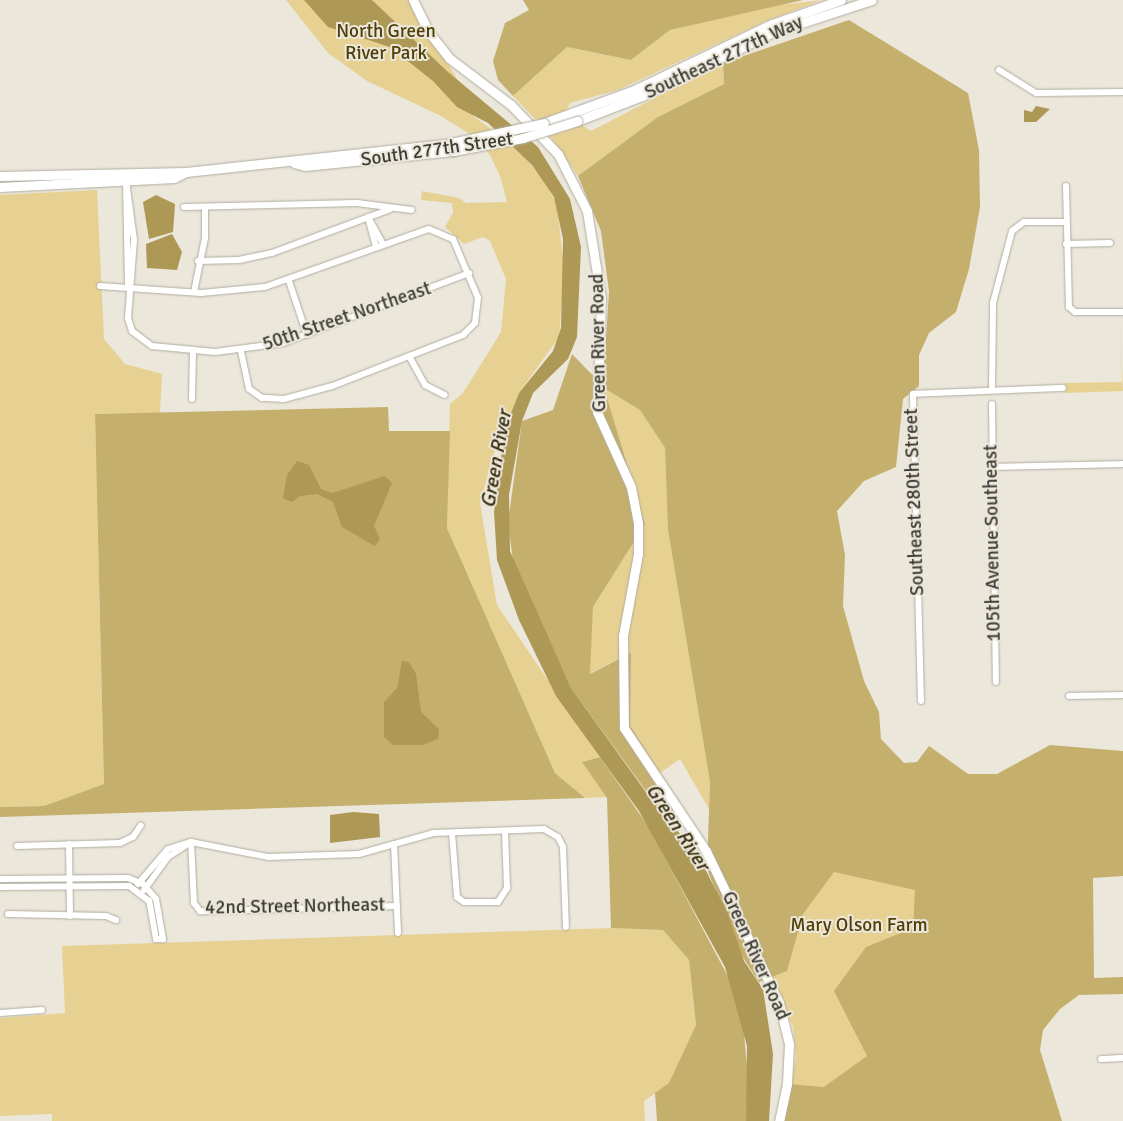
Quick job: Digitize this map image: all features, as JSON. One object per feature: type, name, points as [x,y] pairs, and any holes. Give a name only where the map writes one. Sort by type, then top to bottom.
[{"type":"main road","name":"Green River Road","points":[[413,0],[428,32],[449,58],[511,105],[558,154],[588,211],[601,298],[597,412],[631,487],[638,523],[638,554],[624,622],[624,728],[706,851],[779,1002],[788,1044],[787,1084],[779,1121]]},
{"type":"main road","name":"Southeast 277th Way","points":[[576,117],[772,24],[841,0]]},
{"type":"main road","name":"Southeast 277th Way","points":[[576,117],[642,96],[771,33],[872,0]]},
{"type":"main road","name":"South 277th Street","points":[[2,177],[174,169],[186,172],[294,163],[305,166],[523,138],[576,117]]},
{"type":"main road","points":[[51,174],[126,181],[174,169]]},
{"type":"main road","name":"South 277th Street","points":[[0,187],[174,178],[186,172]]},
{"type":"street","points":[[999,70],[1036,93],[1123,92]]},
{"type":"street","points":[[126,181],[134,240],[128,286]]},
{"type":"street","points":[[1066,186],[1068,304],[1075,312],[1123,312]]},
{"type":"street","points":[[363,204],[380,245]]},
{"type":"street","points":[[184,207],[363,204],[412,210]]},
{"type":"street","points":[[194,292],[198,261],[205,238],[205,208]]},
{"type":"street","points":[[198,261],[239,260],[272,252],[391,208]]},
{"type":"street","points":[[992,389],[993,303],[1015,226],[1066,222]]},
{"type":"street","points":[[100,286],[128,286],[194,292],[247,290],[289,281],[418,230],[442,231],[454,239],[478,298],[478,315],[463,335],[313,392],[284,399],[262,398],[245,382],[241,351]]},
{"type":"street","points":[[1066,244],[1110,243]]},
{"type":"street","name":"50th Street Northeast","points":[[128,286],[128,318],[137,336],[152,346],[193,351],[241,351],[307,335],[469,273]]},
{"type":"street","points":[[289,281],[307,335]]},
{"type":"street","points":[[192,399],[193,351]]},
{"type":"street","points":[[409,356],[425,385],[445,395]]},
{"type":"street","name":"Southeast 280th Street","points":[[921,701],[912,398],[922,391],[1063,388]]},
{"type":"street","name":"105th Avenue Southeast","points":[[992,404],[996,682]]},
{"type":"street","points":[[992,467],[1123,464]]},
{"type":"street","points":[[1069,696],[1123,695]]},
{"type":"street","points":[[17,846],[125,842],[141,825]]},
{"type":"street","points":[[452,833],[454,892],[461,902],[502,900],[507,888],[505,831]]},
{"type":"street","points":[[141,888],[168,857],[191,842],[268,856],[359,854],[422,835],[505,831],[553,833],[563,847],[566,927]]},
{"type":"street","name":"42nd Street Northeast","points":[[191,842],[195,906],[205,912],[397,906]]},
{"type":"street","points":[[69,844],[70,916]]},
{"type":"street","points":[[394,844],[398,933]]},
{"type":"street","points":[[0,879],[120,876],[141,888],[159,904],[163,939],[156,939],[155,914],[141,888]]},
{"type":"street","points":[[0,886],[115,884],[141,888]]},
{"type":"street","points":[[8,914],[116,920]]},
{"type":"street","points":[[0,1013],[42,1010]]},
{"type":"street","points":[[1101,1059],[1123,1058]]},
{"type":"green space","name":"North Green River Park","points":[[286,0],[413,0],[458,81],[471,91],[473,116],[516,147],[544,180],[557,204],[564,270],[559,337],[519,393],[505,428],[505,416],[480,503],[497,605],[600,757],[582,762],[607,797],[585,798],[555,773],[447,528],[450,404],[463,393],[501,332],[506,279],[490,241],[483,237],[464,244],[445,227],[453,213],[452,203],[421,200],[422,191],[459,198],[466,203],[507,202],[500,176],[490,155],[474,137],[441,116],[367,81],[328,53]]},
{"type":"green space","points":[[822,0],[766,21],[618,90],[570,103],[565,112],[536,120],[513,96],[567,47],[631,60],[670,30],[770,6]]},
{"type":"green space","points":[[723,63],[724,84],[658,117],[578,176],[550,136],[582,125],[591,131]]},
{"type":"green space","points":[[97,190],[104,339],[125,364],[162,374],[160,413],[95,414],[104,784],[44,806],[0,807],[0,195]]},
{"type":"green space","points":[[1120,315],[1123,391],[1065,393],[1064,383],[1122,382]]},
{"type":"green space","points":[[603,387],[640,410],[665,448],[668,530],[710,782],[709,809],[680,759],[660,773],[630,726],[631,653],[589,674],[593,607],[645,524]]},
{"type":"green space","name":"Mary Olson Farm","points":[[954,822],[969,1121],[782,1121],[796,1058],[793,1027],[715,855]]},
{"type":"green space","points":[[611,928],[663,930],[689,960],[696,1025],[669,1084],[644,1101],[645,1121],[52,1121],[52,1114],[0,1116],[0,1018],[65,1013],[62,946]]},
{"type":"shaded area","points":[[304,0],[372,0],[448,72],[538,147],[570,199],[581,247],[577,337],[568,359],[533,393],[522,421],[509,495],[510,551],[571,688],[653,802],[698,855],[728,914],[744,961],[763,989],[773,1054],[769,1121],[746,1121],[747,1046],[725,967],[639,811],[556,696],[519,620],[497,560],[494,512],[505,428],[519,393],[553,351],[561,328],[563,239],[554,197],[532,165],[488,123],[457,107],[433,81],[390,47],[328,27]]},
{"type":"shaded area","points":[[523,0],[803,0],[670,30],[631,60],[567,47],[513,96],[498,80],[493,61],[505,23],[529,10]]},
{"type":"shaded area","points":[[849,20],[968,93],[979,150],[980,207],[969,269],[956,312],[929,333],[919,355],[919,386],[903,399],[896,467],[864,481],[837,511],[845,555],[843,606],[864,681],[879,712],[881,739],[904,763],[917,762],[929,746],[968,774],[997,774],[1050,745],[1123,751],[1123,876],[1093,878],[1094,978],[1123,977],[1123,994],[1079,995],[1060,1009],[1043,1030],[1040,1050],[1062,1121],[778,1121],[787,1084],[824,1087],[867,1056],[834,991],[866,947],[913,928],[915,890],[834,872],[803,914],[787,971],[759,982],[742,956],[707,869],[710,782],[668,530],[665,448],[640,410],[604,388],[645,524],[593,607],[590,674],[631,653],[630,726],[680,804],[665,817],[571,688],[513,561],[508,522],[522,421],[553,410],[572,354],[603,386],[609,292],[601,231],[578,176],[658,117],[724,84],[723,63]]},
{"type":"shaded area","points":[[1036,106],[1050,109],[1036,122],[1024,122],[1024,110],[1032,112]]},
{"type":"shaded area","points":[[156,195],[175,204],[173,232],[149,239],[143,202]]},
{"type":"shaded area","points":[[172,234],[182,252],[177,270],[147,268],[146,244]]},
{"type":"shaded area","points":[[388,407],[389,431],[450,431],[447,528],[555,773],[585,798],[0,817],[0,807],[44,806],[104,784],[95,414]]},
{"type":"shaded area","points":[[297,461],[309,465],[321,489],[332,493],[385,476],[392,483],[374,526],[380,539],[375,546],[342,527],[333,502],[317,494],[300,496],[292,502],[283,498],[287,475]]},
{"type":"shaded area","points":[[402,661],[409,662],[416,674],[421,712],[439,729],[438,739],[423,745],[393,745],[384,737],[384,702],[397,688]]},
{"type":"shaded area","points":[[600,757],[648,826],[732,984],[743,1024],[748,1076],[746,1121],[657,1121],[655,1093],[669,1083],[696,1025],[689,960],[663,930],[611,928],[607,798],[582,762]]},
{"type":"shaded area","points":[[353,812],[379,814],[380,837],[330,843],[330,815]]},
{"type":"water label","name":"Green River","points":[[496,459]]},
{"type":"water label","name":"Green River","points":[[678,827]]}]
